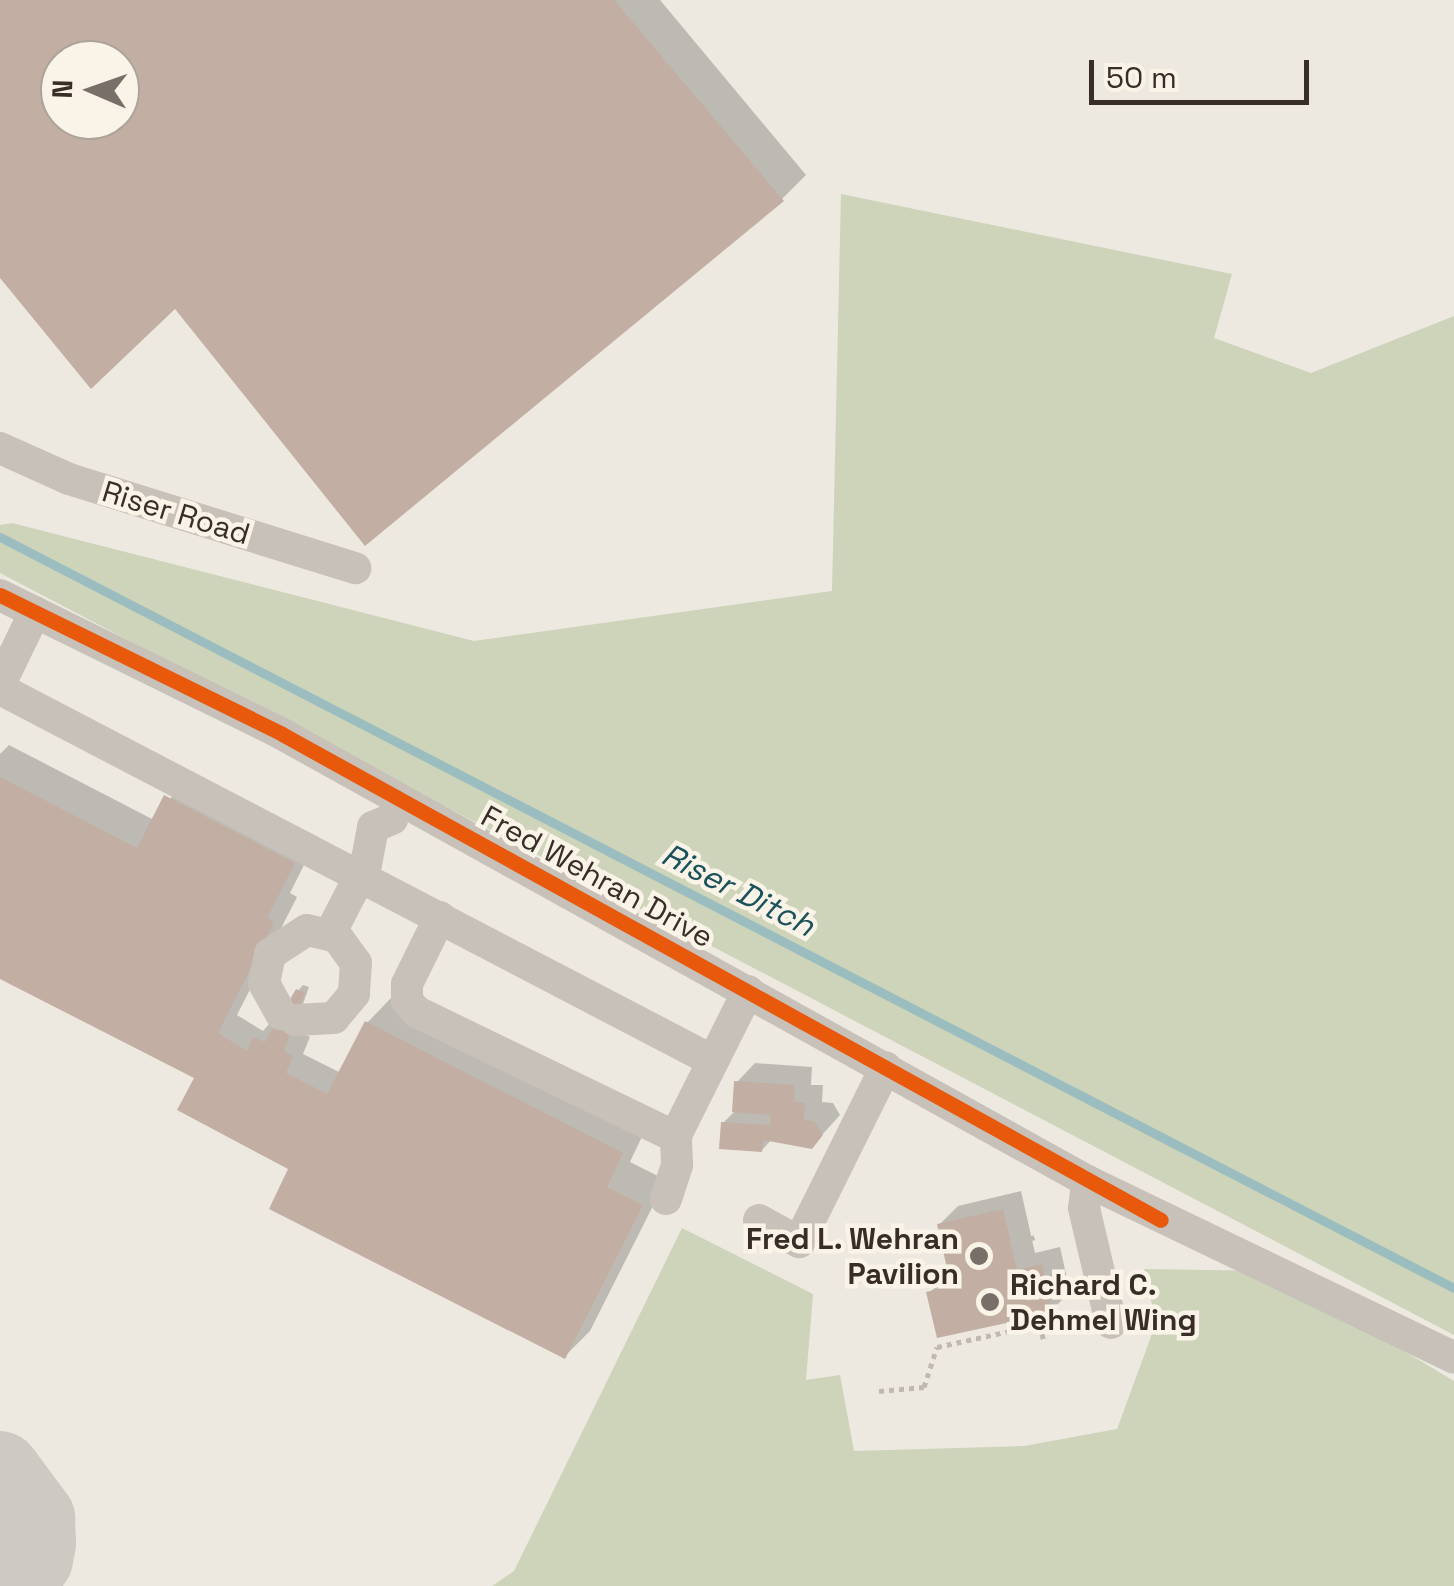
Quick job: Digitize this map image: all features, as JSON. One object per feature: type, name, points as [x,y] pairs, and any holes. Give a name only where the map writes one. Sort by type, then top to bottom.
[{"type":"street","name":"Riser Road","points":[[0,448],[69,480],[355,568]]},
{"type":"street","name":"Fred Wehran Drive","points":[[0,594],[397,810],[748,991],[1161,1220],[1295,1276],[1454,1358]]},
{"type":"street","points":[[35,612],[0,687],[363,870],[440,917],[713,1061]]},
{"type":"street","points":[[330,934],[363,870],[373,827],[397,810]]},
{"type":"street","points":[[440,917],[407,984],[407,1001],[417,1012],[676,1137]]},
{"type":"street","points":[[292,934],[330,934],[356,962],[354,994],[334,1018],[288,1017],[264,983],[270,954],[292,934]]},
{"type":"street","points":[[666,1200],[677,1165],[676,1137],[748,991]]},
{"type":"street","points":[[759,1220],[799,1242],[886,1067]]},
{"type":"street","points":[[1087,1181],[1084,1208],[1111,1323]]},
{"type":"path","points":[[1010,1242],[1035,1237]]},
{"type":"path","points":[[878,1390],[924,1388],[937,1348],[1055,1321]]},
{"type":"path","points":[[1040,1324],[1044,1343]]},
{"type":"green space","points":[[841,194],[1232,274],[1214,338],[1311,373],[1454,316],[1454,1335],[0,573],[0,525],[12,523],[474,641],[832,591]]},
{"type":"green space","points":[[682,1228],[813,1294],[806,1380],[840,1375],[854,1451],[1024,1446],[1117,1429],[1156,1323],[1144,1269],[1271,1271],[1454,1381],[1454,1586],[492,1586],[514,1571]]},
{"type":"building","points":[[0,0],[614,0],[784,201],[365,546],[175,309],[91,389],[0,278]]},
{"type":"building","points":[[0,777],[137,848],[164,795],[295,863],[267,918],[274,922],[218,1033],[247,1051],[253,1037],[265,1042],[296,989],[305,993],[284,1051],[293,1056],[286,1073],[327,1094],[365,1021],[623,1153],[607,1187],[643,1205],[565,1359],[269,1209],[288,1169],[177,1110],[194,1078],[0,979]]},
{"type":"building","points":[[734,1081],[795,1085],[794,1102],[805,1103],[804,1120],[814,1121],[823,1135],[812,1149],[763,1140],[762,1152],[719,1149],[721,1122],[770,1125],[770,1115],[732,1112]]},
{"type":"building","points":[[1003,1209],[1017,1270],[1042,1264],[1053,1313],[937,1338],[926,1292],[951,1286],[937,1224]]},
{"type":"waterway","name":"Riser Ditch","points":[[0,537],[1454,1288]]},
{"type":"taxiway","points":[[0,1471],[35,1518],[36,1543],[33,1559],[4,1586]]},
{"type":"cycle path","points":[[0,595],[282,734],[1161,1220]]},
{"type":"place","name":"Fred L. Wehran Pavilion","points":[[979,1256]]},
{"type":"place","name":"Richard C. Dehmel Wing","points":[[990,1302]]}]
